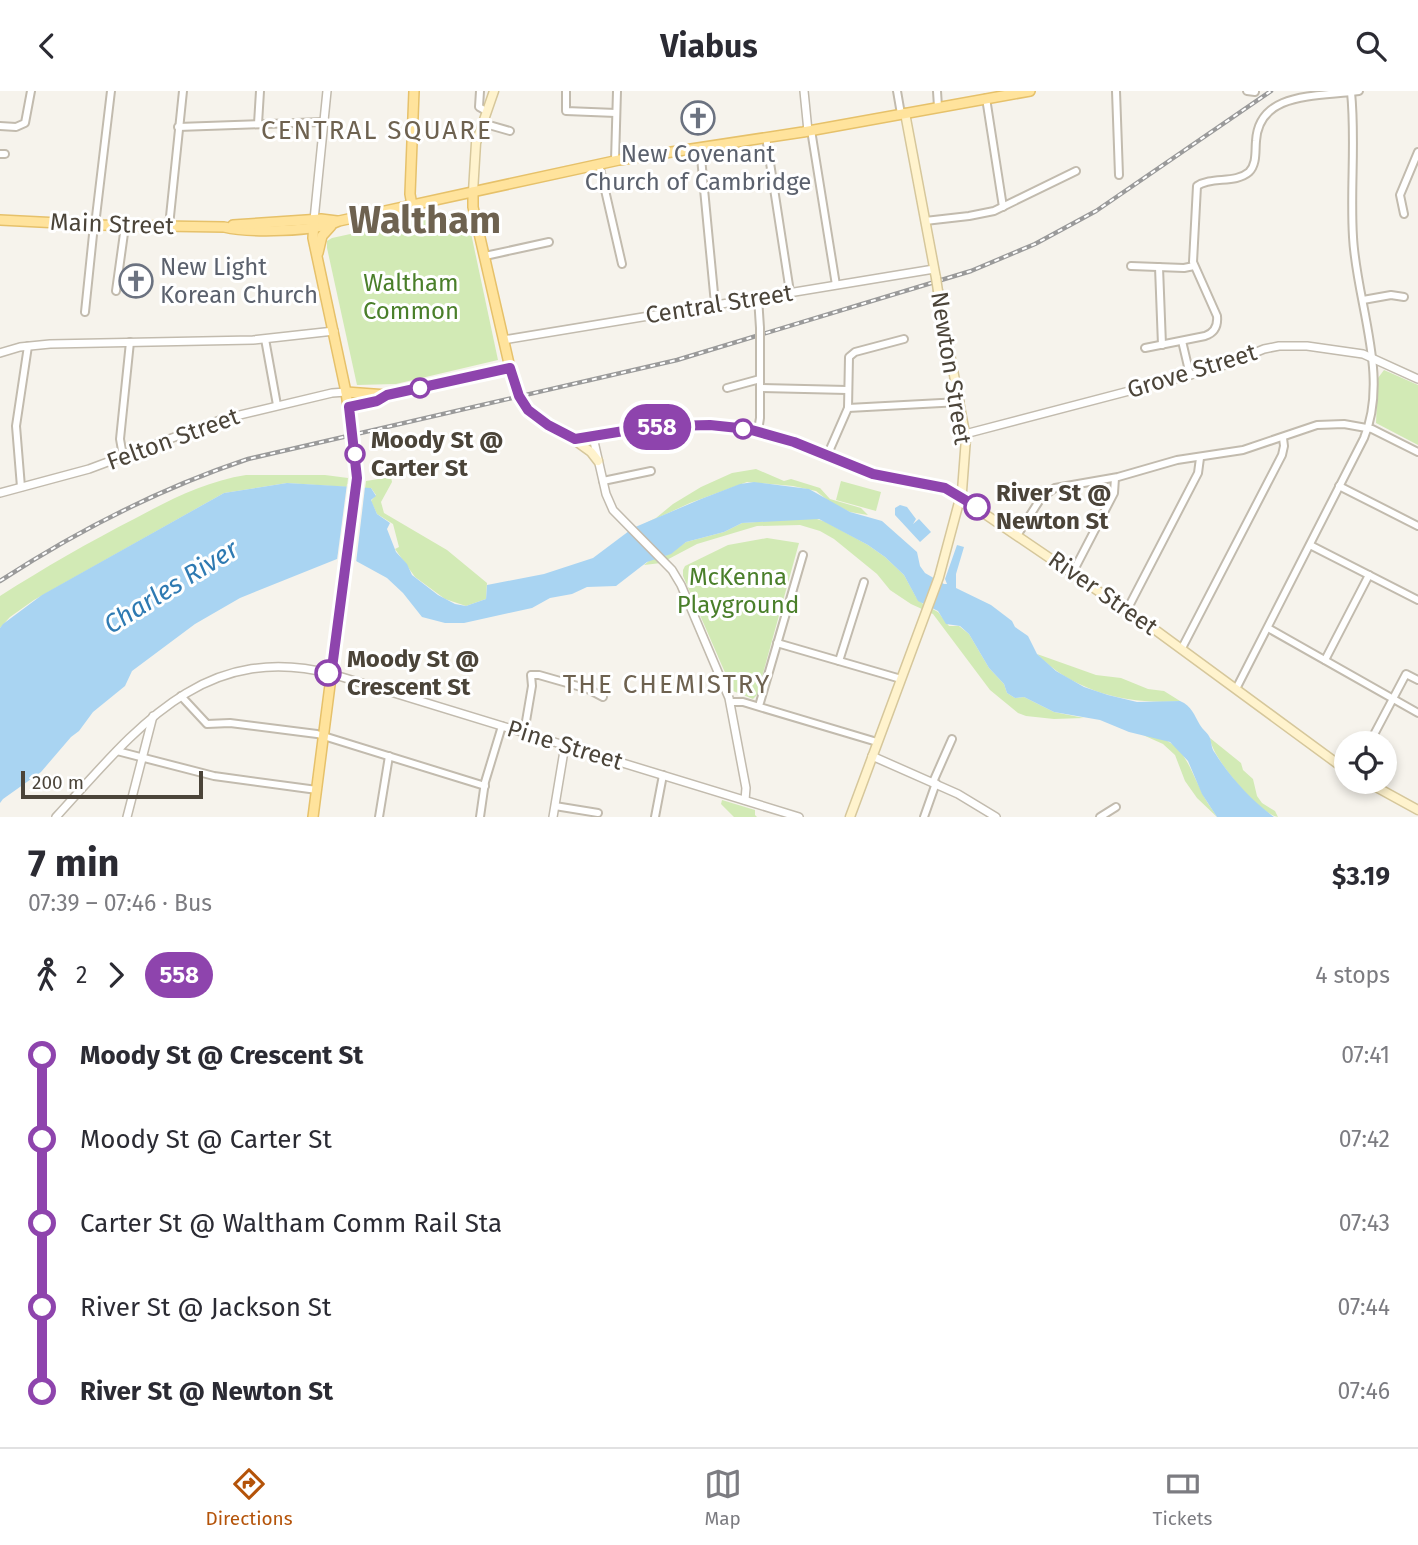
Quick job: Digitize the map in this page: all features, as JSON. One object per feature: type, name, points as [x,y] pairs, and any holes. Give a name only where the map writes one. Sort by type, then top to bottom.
[{"type":"main road","points":[[412,205],[410,191],[414,91]]},
{"type":"main road","points":[[494,91],[474,155],[473,205],[510,368],[523,404],[548,425],[591,452],[598,461]]},
{"type":"main road","name":"Main Street","points":[[0,220],[244,229],[339,221],[615,161],[810,130],[938,107],[981,96],[1030,91]]},
{"type":"main road","name":"Newton Street","points":[[850,817],[939,577],[961,496],[965,434],[903,113]]},
{"type":"main road","points":[[318,258],[323,234],[339,221]]},
{"type":"main road","points":[[313,224],[349,407],[356,464],[356,485],[313,817]]},
{"type":"main road","points":[[346,392],[387,395],[510,368]]},
{"type":"main road","points":[[349,407],[377,401],[387,395]]},
{"type":"main road","name":"River Street","points":[[571,437],[579,440],[636,429],[683,425],[758,431],[794,442],[873,474],[948,489],[1127,610],[1334,761]]},
{"type":"main road","points":[[1389,794],[1418,810]]},
{"type":"street","points":[[0,126],[16,127],[26,123],[31,91]]},
{"type":"street","points":[[85,312],[111,91]]},
{"type":"street","points":[[169,226],[183,91]]},
{"type":"street","points":[[258,124],[260,91]]},
{"type":"street","points":[[313,224],[327,91]]},
{"type":"street","points":[[480,91],[479,107],[486,111]]},
{"type":"street","points":[[566,91],[566,111],[616,113]]},
{"type":"street","points":[[615,161],[617,91]]},
{"type":"street","points":[[804,91],[836,285]]},
{"type":"street","points":[[897,91],[903,113]]},
{"type":"street","points":[[937,91],[938,107]]},
{"type":"street","points":[[1116,91],[1119,175]]},
{"type":"street","points":[[1247,91],[1255,92]]},
{"type":"street","points":[[1146,348],[1209,334],[1217,322],[1194,265],[1197,186],[1241,176],[1250,170],[1255,160],[1258,129],[1272,103],[1280,97],[1355,92],[1353,238],[1373,372],[1368,428],[1236,689]]},
{"type":"street","points":[[981,96],[1003,207]]},
{"type":"street","points":[[178,127],[323,122]]},
{"type":"street","points":[[482,123],[510,131]]},
{"type":"street","points":[[766,137],[790,292]]},
{"type":"street","points":[[700,147],[715,304]]},
{"type":"street","points":[[1404,214],[1400,195],[1418,152]]},
{"type":"street","points":[[599,165],[622,264]]},
{"type":"street","points":[[925,221],[980,214],[1003,207],[1076,171]]},
{"type":"street","points":[[116,291],[125,226]]},
{"type":"street","points":[[485,256],[548,242]]},
{"type":"street","points":[[1131,265],[1184,268],[1194,265]]},
{"type":"street","points":[[1159,267],[1163,345]]},
{"type":"street","name":"Central Street","points":[[503,340],[790,292],[935,274]]},
{"type":"street","points":[[1363,300],[1391,295],[1404,297]]},
{"type":"street","points":[[758,297],[758,431]]},
{"type":"street","points":[[0,353],[28,346],[265,339],[334,331]]},
{"type":"street","points":[[265,339],[277,405]]},
{"type":"street","points":[[827,456],[848,408],[848,360],[853,353],[904,339]]},
{"type":"street","points":[[1182,341],[1189,375]]},
{"type":"street","points":[[123,456],[120,439],[130,342]]},
{"type":"street","name":"Grove Street","points":[[965,434],[1225,366],[1264,349],[1279,346],[1303,345],[1371,357],[1418,379]]},
{"type":"street","points":[[21,487],[16,433],[28,346]]},
{"type":"street","points":[[727,389],[760,379]]},
{"type":"street","points":[[760,388],[847,390]]},
{"type":"street","name":"Felton Street","points":[[0,493],[82,471],[215,421],[277,405],[346,392]]},
{"type":"street","points":[[848,408],[960,402]]},
{"type":"street","points":[[1018,534],[1041,498],[1064,486],[1115,478],[1177,460],[1243,450],[1326,424],[1368,428],[1418,452]]},
{"type":"street","points":[[593,437],[610,505],[670,569],[681,585],[730,702],[746,788],[745,800]]},
{"type":"street","points":[[1182,649],[1282,455],[1283,437]]},
{"type":"street","points":[[1127,610],[1198,473],[1200,458]]},
{"type":"street","points":[[603,481],[651,471]]},
{"type":"street","points":[[1073,572],[1114,493],[1115,478]]},
{"type":"street","points":[[1339,486],[1418,526]]},
{"type":"street","points":[[1310,545],[1418,600]]},
{"type":"street","points":[[759,706],[803,555]]},
{"type":"street","points":[[1325,660],[1369,575]]},
{"type":"street","points":[[839,661],[864,582]]},
{"type":"street","points":[[1268,628],[1418,713]]},
{"type":"street","points":[[777,643],[901,679]]},
{"type":"street","name":"Pine Street","points":[[56,817],[153,715],[181,696],[217,678],[252,668],[281,667],[331,674],[799,817]]},
{"type":"street","points":[[1376,731],[1406,674],[1418,680]]},
{"type":"street","points":[[524,733],[531,675],[588,689],[603,697]]},
{"type":"street","points":[[181,696],[207,724],[227,723],[324,736],[485,786]]},
{"type":"street","points":[[730,702],[739,701],[759,706],[877,742]]},
{"type":"street","points":[[127,817],[153,715]]},
{"type":"street","points":[[480,817],[485,786],[502,726]]},
{"type":"street","points":[[924,817],[952,739]]},
{"type":"street","points":[[553,817],[565,745]]},
{"type":"street","points":[[117,751],[210,775],[317,790]]},
{"type":"street","points":[[379,817],[389,756]]},
{"type":"street","points":[[872,756],[970,800],[996,817]]},
{"type":"street","points":[[655,817],[663,775]]},
{"type":"street","points":[[555,806],[598,813]]},
{"type":"street","points":[[1100,817],[1116,807]]},
{"type":"green space","name":"Waltham Common","points":[[456,211],[465,213],[468,219],[498,360],[396,384],[357,385],[327,241]]},
{"type":"green space","points":[[1384,370],[1418,385],[1418,445],[1376,423],[1378,378]]},
{"type":"green space","points":[[756,469],[784,481],[791,479],[820,488],[830,499],[861,508],[868,515],[850,512],[831,503],[816,491],[747,482],[690,503],[640,526],[701,487],[732,473]]},
{"type":"green space","points":[[246,475],[325,475],[348,478],[347,487],[287,483],[224,493],[34,600],[10,617],[0,628],[0,596],[149,511],[203,486]]},
{"type":"green space","points":[[391,477],[392,482],[381,502],[384,513],[447,550],[487,583],[486,599],[466,606],[445,599],[415,577],[395,549],[399,547],[393,524],[377,514],[371,501],[376,495],[371,488],[365,489],[366,481]]},
{"type":"green space","points":[[841,481],[881,492],[876,511],[836,500]]},
{"type":"green space","points":[[814,518],[868,545],[885,557],[904,575],[923,604],[938,612],[949,626],[959,626],[969,634],[989,668],[1004,684],[1007,693],[1015,698],[1024,697],[1054,712],[1084,718],[1054,719],[1018,713],[990,690],[933,614],[890,590],[877,574],[820,531],[800,525],[757,526],[697,544],[661,563],[644,565],[650,560],[665,556],[686,542],[724,532],[742,523]]},
{"type":"green space","name":"McKenna Playground","points":[[767,538],[799,543],[757,695],[753,699],[733,691],[683,576],[683,570],[685,566],[728,545]]},
{"type":"green space","points":[[1037,654],[1096,675],[1121,678],[1148,689],[1164,691],[1180,701],[1141,701],[1103,693],[1068,678]]},
{"type":"green space","points":[[1143,735],[1166,740],[1174,745],[1186,759],[1217,817],[1197,798],[1185,781],[1175,755],[1163,744]]},
{"type":"green space","points":[[1210,738],[1241,763],[1243,770],[1253,779],[1257,796],[1262,803],[1275,811],[1278,817],[1270,814],[1248,796],[1218,758]]},
{"type":"green space","points":[[722,800],[755,810],[757,817],[734,817],[721,804]]},
{"type":"water","name":"Charles River","points":[[754,482],[809,489],[850,512],[882,521],[917,552],[920,566],[925,573],[944,584],[947,584],[945,579],[957,545],[964,547],[956,574],[956,588],[991,605],[1012,621],[1015,627],[1028,636],[1037,654],[1056,671],[1084,687],[1137,702],[1184,703],[1209,736],[1214,751],[1227,771],[1249,796],[1274,817],[1217,817],[1202,794],[1188,761],[1170,742],[1129,732],[1100,720],[1054,712],[1024,697],[1015,698],[1007,693],[1004,684],[989,668],[969,634],[960,626],[946,624],[938,611],[918,601],[904,575],[885,557],[819,519],[742,523],[724,532],[686,542],[671,554],[647,562],[616,586],[587,587],[572,594],[550,598],[532,608],[464,623],[445,623],[422,617],[387,578],[356,561],[337,559],[240,598],[195,624],[132,671],[125,686],[93,712],[41,772],[0,803],[0,628],[42,595],[224,493],[287,483],[371,488],[376,496],[371,500],[377,514],[390,523],[387,529],[396,552],[407,564],[412,575],[438,595],[455,604],[466,606],[486,599],[487,585],[544,574],[593,558],[633,528],[740,484]]},
{"type":"water","points":[[900,505],[907,507],[916,519],[913,524],[919,519],[931,532],[920,542],[895,515],[895,508]]},
{"type":"pier","points":[[347,484],[365,487],[356,563],[337,560]]},
{"type":"railway","points":[[0,581],[120,512],[183,483],[248,459],[677,360],[971,271],[1035,244],[1096,211],[1271,91]]},
{"type":"bus line","name":"558","points":[[328,673],[331,674],[332,668],[357,478],[349,407],[377,401],[387,395],[510,368],[519,396],[528,410],[548,425],[575,439],[671,426],[710,425],[748,429],[794,442],[885,478],[916,481],[945,488],[977,507]]},
{"type":"place","name":"New Covenant Church of Cambridge","points":[[698,118]]},
{"type":"place","name":"New Light Korean Church","points":[[136,281]]},
{"type":"place","name":"Moody St @ Carter St","points":[[355,454]]},
{"type":"place","name":"River St @ Newton St","points":[[977,507]]},
{"type":"place","name":"Moody St @ Crescent St","points":[[328,673]]},
{"type":"district","name":"CENTRAL SQUARE","points":[[377,130]]},
{"type":"district","name":"Waltham","points":[[425,220]]},
{"type":"district","name":"THE CHEMISTRY","points":[[667,684]]}]
